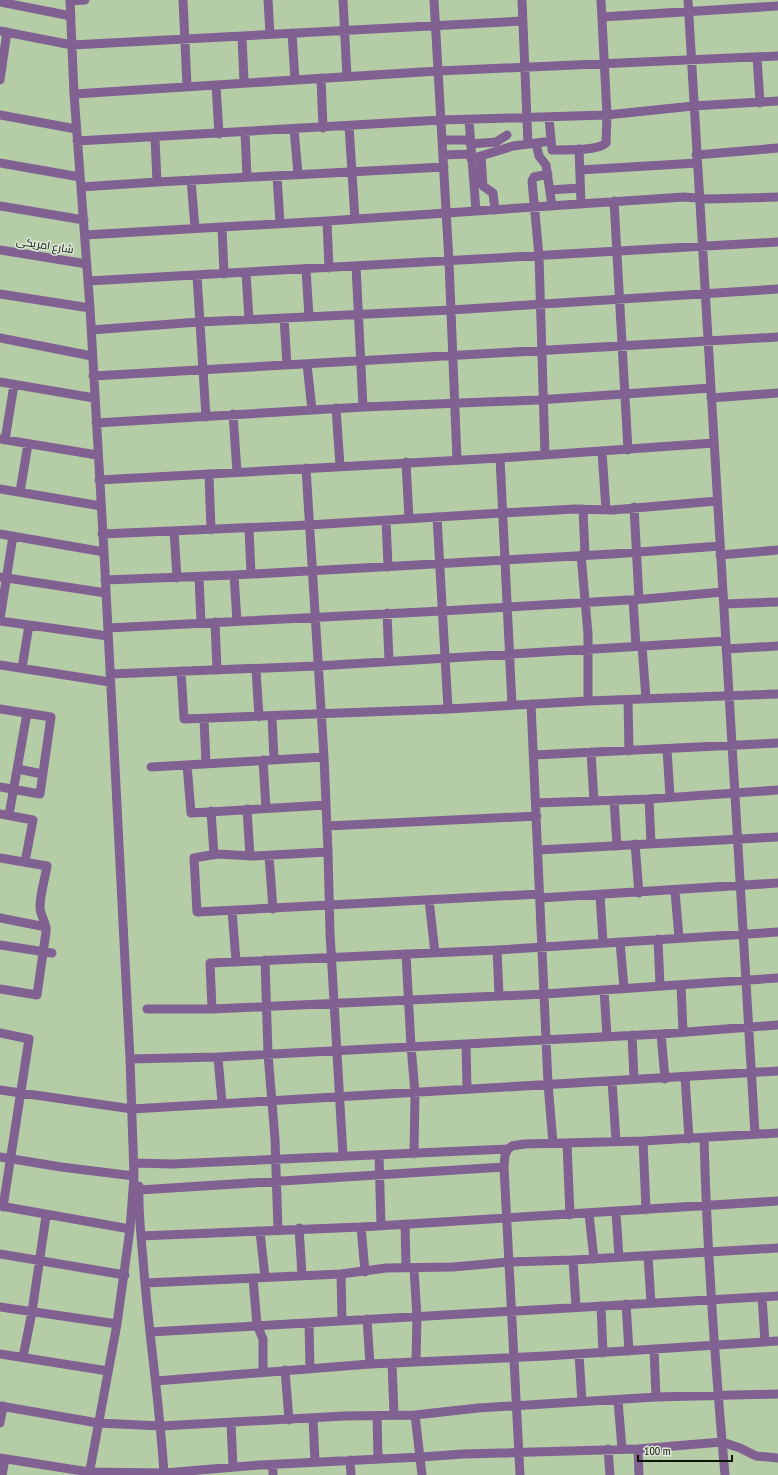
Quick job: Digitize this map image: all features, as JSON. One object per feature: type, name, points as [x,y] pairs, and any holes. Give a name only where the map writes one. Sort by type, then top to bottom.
[{"type":"street","points":[[85,0],[70,1],[74,94],[90,308],[92,376],[104,552],[132,1109],[145,1283],[161,1426],[164,1474]]},
{"type":"street","points":[[183,0],[187,86]]},
{"type":"street","points":[[268,0],[270,34]]},
{"type":"street","points":[[343,0],[347,77]]},
{"type":"street","points":[[434,0],[447,213],[454,356],[457,460]]},
{"type":"street","points":[[522,0],[527,119],[532,143],[546,165],[552,206]]},
{"type":"street","points":[[550,118],[553,150],[579,149],[605,145],[607,115],[601,0]]},
{"type":"street","points":[[688,0],[696,159],[709,342],[717,501],[750,1026],[755,1134]]},
{"type":"street","points":[[0,2],[71,16]]},
{"type":"street","points":[[602,17],[778,6]]},
{"type":"street","points":[[0,80],[4,31],[72,45],[523,21]]},
{"type":"street","points":[[292,33],[295,80]]},
{"type":"street","points":[[242,36],[244,82]]},
{"type":"street","points":[[74,94],[244,82],[438,71],[778,56]]},
{"type":"street","points":[[757,57],[760,103]]},
{"type":"street","points":[[321,78],[324,128]]},
{"type":"street","points":[[216,84],[219,134]]},
{"type":"street","points":[[77,141],[155,138],[441,120],[527,119],[607,115],[694,106],[778,101]]},
{"type":"street","points":[[0,115],[76,129]]},
{"type":"street","points":[[504,119],[507,135],[513,146]]},
{"type":"street","points":[[469,120],[476,211]]},
{"type":"street","points":[[349,126],[355,219]]},
{"type":"street","points":[[294,129],[298,174]]},
{"type":"street","points":[[245,132],[247,177]]},
{"type":"street","points":[[442,140],[490,143],[498,141],[507,135]]},
{"type":"street","points":[[155,138],[157,182]]},
{"type":"street","points":[[443,155],[471,160],[485,159],[513,146],[551,141]]},
{"type":"street","points":[[490,143],[485,159],[483,186],[493,193],[495,210]]},
{"type":"street","points":[[580,170],[696,159],[778,148]]},
{"type":"street","points":[[579,149],[581,203]]},
{"type":"street","points":[[0,163],[80,177]]},
{"type":"street","points":[[81,188],[191,180],[444,167]]},
{"type":"street","points":[[545,455],[539,256],[536,207],[532,179],[548,174]]},
{"type":"street","points":[[277,176],[280,223]]},
{"type":"street","points":[[191,180],[195,228]]},
{"type":"street","points":[[550,190],[580,188]]},
{"type":"street","points":[[85,235],[327,221],[684,197],[724,199],[778,197]]},
{"type":"street","points":[[614,201],[628,450]]},
{"type":"street","points":[[0,206],[84,220]]},
{"type":"street","points":[[327,221],[329,268]]},
{"type":"street","points":[[222,227],[224,274]]},
{"type":"street","points":[[88,281],[449,262],[778,242]]},
{"type":"street","name":"شارع امريكى","points":[[0,250],[87,264]]},
{"type":"street","points":[[356,266],[363,407]]},
{"type":"street","points":[[306,270],[309,316]]},
{"type":"street","points":[[246,273],[249,319]]},
{"type":"street","points":[[197,276],[206,417]]},
{"type":"street","points":[[91,330],[249,319],[451,310],[706,293],[778,290]]},
{"type":"street","points":[[0,294],[90,308]]},
{"type":"street","points":[[284,318],[287,365]]},
{"type":"street","points":[[92,376],[778,337]]},
{"type":"street","points":[[0,340],[92,356]]},
{"type":"street","points":[[307,364],[312,410]]},
{"type":"street","points":[[0,382],[94,398]]},
{"type":"street","points":[[14,384],[3,440],[97,455]]},
{"type":"street","points":[[96,423],[336,408],[544,400],[711,388]]},
{"type":"street","points":[[711,398],[778,393]]},
{"type":"street","points":[[336,408],[340,466]]},
{"type":"street","points":[[233,414],[236,472]]},
{"type":"street","points":[[99,480],[602,452],[714,443]]},
{"type":"street","points":[[20,492],[28,444]]},
{"type":"street","points":[[602,452],[606,510]]},
{"type":"street","points":[[500,458],[512,705]]},
{"type":"street","points":[[406,462],[409,519]]},
{"type":"street","points":[[306,468],[311,571],[324,758],[335,1049],[343,1156]]},
{"type":"street","points":[[209,474],[211,530]]},
{"type":"street","points":[[0,489],[101,506]]},
{"type":"street","points":[[102,534],[309,525],[502,513],[606,510],[717,501]]},
{"type":"street","points":[[634,507],[637,552],[636,600],[639,646],[646,699]]},
{"type":"street","points":[[583,510],[584,602],[588,648],[588,701]]},
{"type":"street","points":[[437,517],[448,709]]},
{"type":"street","points":[[386,520],[388,567]]},
{"type":"street","points":[[249,528],[251,574]]},
{"type":"street","points":[[174,531],[176,578]]},
{"type":"street","points":[[0,534],[104,552]]},
{"type":"street","points":[[13,536],[4,578],[0,620],[29,626],[108,632],[201,622],[636,600],[723,592]]},
{"type":"street","points":[[105,580],[199,577],[637,552],[778,550]]},
{"type":"street","points":[[234,575],[237,621]]},
{"type":"street","points":[[199,577],[201,622]]},
{"type":"street","points":[[4,578],[106,594]]},
{"type":"street","points":[[724,604],[778,602]]},
{"type":"street","points":[[387,613],[389,661]]},
{"type":"street","points":[[215,622],[217,670]]},
{"type":"street","points":[[22,668],[29,626]]},
{"type":"street","points":[[0,665],[110,678],[181,671],[317,666],[588,648],[726,645],[778,646]]},
{"type":"street","points":[[256,669],[259,716]]},
{"type":"street","points":[[181,671],[184,719],[778,694]]},
{"type":"street","points":[[628,700],[629,751]]},
{"type":"street","points":[[531,704],[548,1084],[553,1143]]},
{"type":"street","points":[[0,709],[51,717],[40,794],[0,787]]},
{"type":"street","points":[[25,862],[33,820],[5,815],[14,789],[27,713]]},
{"type":"street","points":[[272,716],[274,759]]},
{"type":"street","points":[[204,719],[206,764]]},
{"type":"street","points":[[534,755],[732,746],[778,742]]},
{"type":"street","points":[[667,749],[670,796]]},
{"type":"street","points":[[591,752],[594,801]]},
{"type":"street","points":[[151,767],[274,759],[324,758]]},
{"type":"street","points":[[263,760],[266,808]]},
{"type":"street","points":[[187,765],[191,812],[326,805]]},
{"type":"street","points":[[18,769],[42,774]]},
{"type":"street","points":[[536,803],[778,790]]},
{"type":"street","points":[[649,798],[651,844]]},
{"type":"street","points":[[614,800],[617,846]]},
{"type":"street","points":[[247,809],[250,856]]},
{"type":"street","points":[[211,812],[214,855]]},
{"type":"street","points":[[327,826],[537,816]]},
{"type":"street","points":[[538,850],[778,837]]},
{"type":"street","points":[[635,844],[638,893]]},
{"type":"street","points":[[328,852],[269,856],[214,855],[194,858],[197,912],[429,900],[638,893],[778,883]]},
{"type":"street","points":[[269,856],[273,909]]},
{"type":"street","points":[[0,858],[47,866],[40,906],[46,927],[48,953],[37,996],[0,989]]},
{"type":"street","points":[[675,891],[679,938]]},
{"type":"street","points":[[600,894],[603,943]]},
{"type":"street","points":[[429,900],[434,953]]},
{"type":"street","points":[[232,911],[236,961]]},
{"type":"street","points":[[0,918],[46,927]]},
{"type":"street","points":[[212,1009],[210,963],[331,956],[497,950],[778,932]]},
{"type":"street","points":[[658,939],[660,986]]},
{"type":"street","points":[[620,942],[624,988]]},
{"type":"street","points":[[0,945],[48,953]]},
{"type":"street","points":[[497,950],[499,995]]},
{"type":"street","points":[[406,954],[415,1092],[416,1135],[414,1154]]},
{"type":"street","points":[[265,960],[268,1054],[271,1101],[275,1130],[278,1230]]},
{"type":"street","points":[[147,1010],[212,1009],[545,994],[778,978]]},
{"type":"street","points":[[681,985],[683,1032]]},
{"type":"street","points":[[604,990],[607,1036]]},
{"type":"street","points":[[130,1059],[218,1057],[335,1049],[661,1034],[778,1025]]},
{"type":"street","points":[[0,1032],[29,1039],[1,1207],[46,1216],[130,1229]]},
{"type":"street","points":[[661,1034],[665,1079]]},
{"type":"street","points":[[632,1035],[634,1079]]},
{"type":"street","points":[[466,1044],[467,1089]]},
{"type":"street","points":[[218,1057],[222,1103]]},
{"type":"street","points":[[0,1090],[132,1109],[634,1079],[665,1079],[778,1071]]},
{"type":"street","points":[[685,1077],[689,1139]]},
{"type":"street","points":[[612,1081],[616,1141]]},
{"type":"street","points":[[137,1164],[414,1154],[508,1149],[512,1146],[524,1144],[689,1139],[778,1133]]},
{"type":"street","points":[[704,1138],[711,1299],[725,1475]]},
{"type":"street","points":[[643,1140],[646,1210]]},
{"type":"street","points":[[567,1142],[570,1216]]},
{"type":"street","points":[[508,1149],[505,1155],[504,1167],[505,1218],[509,1262],[510,1312],[520,1475]]},
{"type":"street","points":[[379,1155],[381,1226]]},
{"type":"street","points":[[0,1157],[134,1176]]},
{"type":"street","points":[[89,1473],[125,1275],[134,1176],[137,1164]]},
{"type":"street","points":[[139,1190],[276,1180],[504,1167]]},
{"type":"street","points":[[141,1236],[260,1232],[299,1228],[361,1227],[505,1218],[570,1216],[778,1201]]},
{"type":"street","points":[[616,1213],[619,1257]]},
{"type":"street","points":[[589,1214],[594,1258]]},
{"type":"street","points":[[23,1357],[32,1312],[46,1216]]},
{"type":"street","points":[[404,1224],[417,1317],[416,1361]]},
{"type":"street","points":[[361,1227],[365,1272]]},
{"type":"street","points":[[299,1228],[302,1275]]},
{"type":"street","points":[[260,1232],[265,1278]]},
{"type":"street","points":[[145,1283],[340,1274],[365,1272],[386,1268],[453,1268],[509,1262],[573,1260],[778,1248]]},
{"type":"street","points":[[0,1254],[39,1262],[125,1275]]},
{"type":"street","points":[[648,1256],[651,1303]]},
{"type":"street","points":[[573,1260],[576,1307]]},
{"type":"street","points":[[340,1274],[342,1320]]},
{"type":"street","points":[[253,1278],[257,1325],[263,1339],[264,1372]]},
{"type":"street","points":[[150,1332],[778,1296]]},
{"type":"street","points":[[762,1297],[765,1342]]},
{"type":"street","points":[[626,1304],[629,1351]]},
{"type":"street","points":[[601,1306],[603,1353]]},
{"type":"street","points":[[0,1307],[117,1324]]},
{"type":"street","points":[[367,1319],[370,1364]]},
{"type":"street","points":[[309,1323],[310,1368]]},
{"type":"street","points":[[156,1381],[416,1361],[603,1353],[778,1341]]},
{"type":"street","points":[[654,1349],[656,1397]]},
{"type":"street","points":[[0,1354],[108,1372]]},
{"type":"street","points":[[579,1354],[582,1402]]},
{"type":"street","points":[[392,1363],[394,1415]]},
{"type":"street","points":[[285,1370],[289,1420]]},
{"type":"street","points":[[0,1423],[2,1406],[98,1422],[161,1426],[344,1416],[415,1415],[515,1405],[656,1397],[718,1394],[778,1394]]},
{"type":"street","points":[[618,1400],[622,1449]]},
{"type":"street","points":[[415,1415],[422,1475]]},
{"type":"street","points":[[377,1416],[378,1458]]},
{"type":"street","points":[[313,1418],[315,1462]]},
{"type":"street","points":[[231,1423],[233,1467]]},
{"type":"street","points":[[2,1475],[3,1458],[89,1473],[164,1474],[233,1467],[378,1458],[638,1449],[722,1442],[740,1448],[756,1456],[778,1458]]},
{"type":"street","points":[[608,1449],[610,1475]]},
{"type":"street","points":[[638,1449],[639,1475]]},
{"type":"street","points":[[350,1460],[351,1475]]},
{"type":"street","points":[[273,1465],[273,1475]]}]
